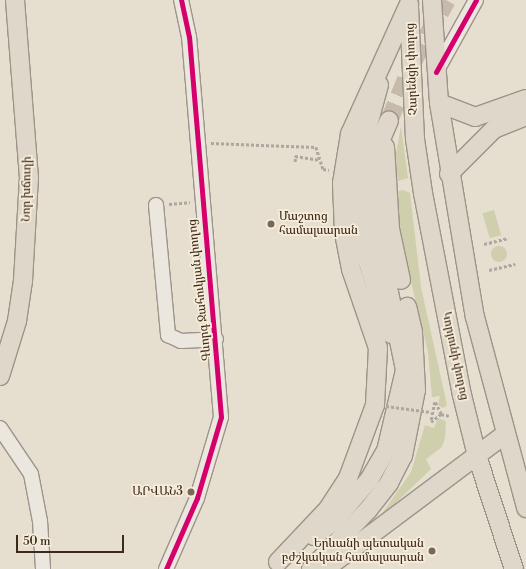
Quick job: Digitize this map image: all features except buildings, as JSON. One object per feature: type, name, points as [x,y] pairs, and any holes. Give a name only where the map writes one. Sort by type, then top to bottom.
[{"type":"main road","name":"Նոր խճուղի","points":[[0,376],[17,321],[23,281],[29,178],[15,0]]},
{"type":"main road","name":"Չարենցի փողոց","points":[[432,0],[439,103]]},
{"type":"main road","name":"Չարենցի փողոց","points":[[409,2],[415,138]]},
{"type":"main road","points":[[274,566],[328,509],[348,478],[375,405],[378,348],[351,269],[344,233],[342,183],[350,134],[409,2]]},
{"type":"main road","points":[[383,61],[358,173],[360,232],[378,299],[405,370]]},
{"type":"main road","points":[[526,99],[475,117],[439,103],[449,174],[475,318],[504,435],[523,490],[526,508]]},
{"type":"main road","points":[[449,174],[494,128],[526,116]]},
{"type":"main road","points":[[274,566],[334,521],[369,480],[386,450],[405,370],[378,239],[373,188],[376,151],[389,121],[385,150],[390,229],[413,332],[416,371],[412,422],[403,456],[389,483],[312,569]]},
{"type":"main road","name":"Կորյունի փողոց","points":[[415,138],[446,318],[477,456],[514,569]]},
{"type":"main road","points":[[325,569],[504,435]]},
{"type":"street","name":"Գևորգ Ջահուկյան փողոց","points":[[166,569],[197,498],[221,417],[216,339],[196,142],[189,37],[181,0]]},
{"type":"street","points":[[436,72],[476,0]]},
{"type":"street","points":[[156,205],[168,335],[181,341],[216,339]]},
{"type":"street","points":[[0,428],[31,474],[40,521],[43,569]]},
{"type":"street","points":[[160,569],[173,553]]},
{"type":"path","points":[[196,142],[316,147],[323,169],[330,170],[330,176]]},
{"type":"path","points":[[295,162],[295,156],[320,160]]},
{"type":"path","points":[[156,205],[201,201]]},
{"type":"path","points":[[484,244],[508,238]]},
{"type":"path","points":[[489,270],[515,264]]},
{"type":"path","points":[[438,402],[441,414],[433,423],[431,412],[438,402]]},
{"type":"path","points":[[386,406],[431,412]]},
{"type":"path","points":[[441,414],[450,416]]},
{"type":"green space","points":[[401,126],[408,178],[395,182],[395,159]]},
{"type":"green space","points":[[403,190],[410,193],[421,287],[447,405],[443,408],[438,405],[440,396],[432,397],[428,352],[399,232],[396,192]]},
{"type":"green space","points":[[494,210],[501,235],[490,238],[482,213]]},
{"type":"green space","points":[[499,246],[506,251],[507,254],[502,261],[499,262],[492,257],[491,254],[496,247]]},
{"type":"green space","points":[[438,418],[446,421],[445,438],[442,447],[426,459],[431,469],[376,522],[411,472],[425,425],[434,428]]},
{"type":"tunnel","points":[[389,121],[414,60],[447,0]]},
{"type":"cycle path","points":[[166,569],[197,498],[221,417],[189,37],[181,0]]},
{"type":"cycle path","points":[[436,72],[476,0]]},
{"type":"place","name":"Մաշտոց համալսարան","points":[[271,224]]},
{"type":"place","name":"ԱՐՎԱՆ3","points":[[191,492]]},
{"type":"place","name":"Երևանի պետական բժշկական համալսարան","points":[[432,551]]}]
